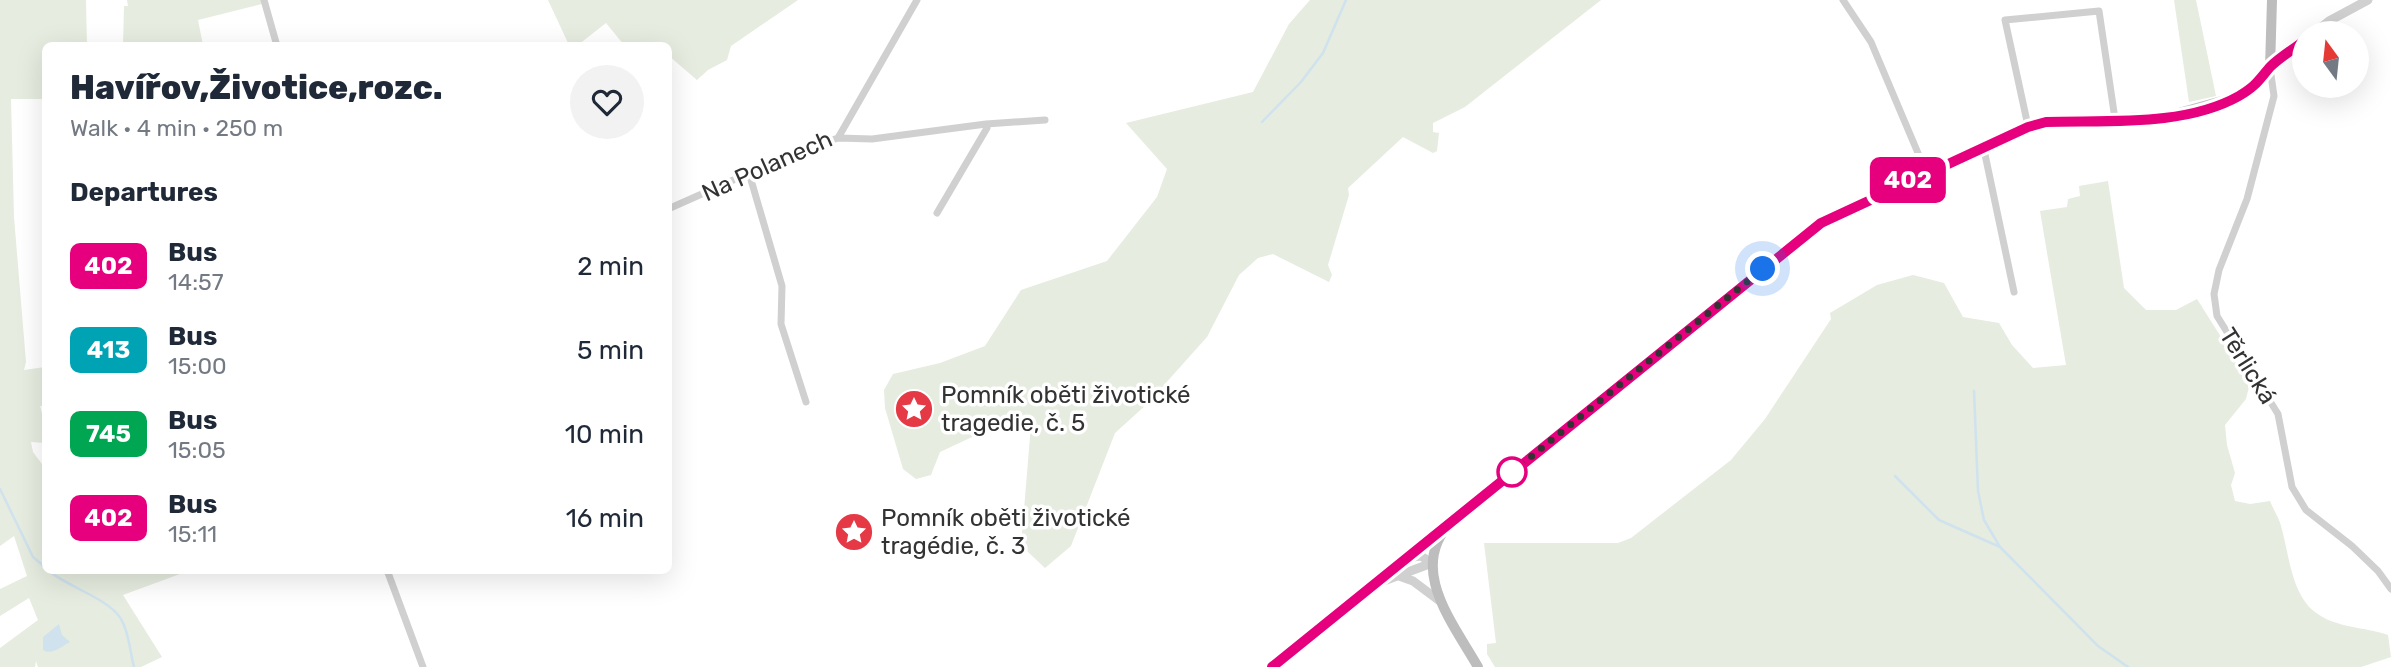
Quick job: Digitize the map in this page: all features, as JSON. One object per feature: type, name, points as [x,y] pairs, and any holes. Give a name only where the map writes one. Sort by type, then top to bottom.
[{"type":"main road","points":[[1478,667],[1441,602],[1432,563],[1437,538],[1451,522],[1821,223],[1983,145],[2028,127],[2046,122],[2168,117],[2211,107],[2236,97],[2259,83],[2270,68],[2272,0]]},
{"type":"street","points":[[264,0],[276,42]]},
{"type":"street","name":"Na Polanech","points":[[672,207],[792,154],[838,138],[917,0]]},
{"type":"street","points":[[1843,0],[1871,42],[1926,172]]},
{"type":"street","points":[[2331,21],[2368,0]]},
{"type":"street","points":[[2028,127],[2005,20],[2099,11],[2115,119]]},
{"type":"street","points":[[2270,47],[2286,56]]},
{"type":"street","points":[[2270,68],[2292,51]]},
{"type":"street","name":"Těrlická","points":[[2270,68],[2274,96],[2247,199],[2219,270],[2214,294],[2217,316],[2278,414],[2292,487],[2306,510],[2352,546],[2378,571],[2391,589]]},
{"type":"street","points":[[838,138],[872,139],[986,124],[1045,120]]},
{"type":"street","points":[[937,213],[987,128],[986,124]]},
{"type":"street","points":[[1983,145],[2014,292]]},
{"type":"street","points":[[749,173],[782,286],[781,324],[806,402]]},
{"type":"street","points":[[1272,667],[1451,522]]},
{"type":"street","points":[[1405,558],[1421,556],[1432,563]]},
{"type":"street","points":[[1373,585],[1432,563]]},
{"type":"street","points":[[388,574],[423,667]]},
{"type":"street","points":[[1398,576],[1413,581],[1441,602]]},
{"type":"shaded area","points":[[0,0],[86,0],[87,42],[42,42],[42,99],[11,99],[14,217],[26,362],[24,370],[42,367],[42,443],[31,442],[33,452],[42,464],[42,574],[180,574],[123,595],[162,657],[141,667],[38,667],[36,661],[35,667],[0,667],[0,648],[38,620],[29,598],[0,616],[0,589],[27,576],[14,536],[0,546]]},
{"type":"shaded area","points":[[127,0],[261,0],[262,4],[198,20],[202,42],[123,42],[124,6],[128,6]]},
{"type":"shaded area","points":[[548,0],[798,0],[731,46],[727,60],[708,70],[697,80],[672,59],[672,42],[622,42],[606,23],[582,42],[568,42]]},
{"type":"shaded area","points":[[1310,0],[1601,0],[1465,107],[1433,123],[1433,132],[1439,133],[1437,151],[1433,153],[1403,137],[1348,188],[1349,195],[1328,265],[1332,275],[1329,282],[1273,254],[1258,258],[1239,275],[1207,337],[1147,404],[1115,433],[1071,546],[1045,568],[1027,551],[1022,534],[1031,425],[1021,414],[940,452],[931,475],[916,479],[903,469],[885,408],[884,390],[893,374],[940,363],[985,346],[1021,290],[1107,261],[1157,197],[1167,169],[1126,123],[1253,92],[1289,24]]},
{"type":"shaded area","points":[[2174,0],[2196,0],[2216,96],[2189,102]]},
{"type":"shaded area","points":[[2108,181],[2124,288],[2146,310],[2176,310],[2197,299],[2250,383],[2246,399],[2225,425],[2227,445],[2235,473],[2231,485],[2235,501],[2250,504],[2270,501],[2280,523],[2296,584],[2307,604],[2315,612],[2332,621],[2388,635],[2391,657],[2361,667],[1495,667],[1487,654],[1487,644],[1496,643],[1484,543],[1618,543],[1631,538],[1731,460],[1765,419],[1831,319],[1830,313],[1877,285],[1913,275],[1944,283],[1963,317],[1999,323],[2012,345],[2033,368],[2066,365],[2040,211],[2067,207],[2068,199],[2080,196],[2079,186]]},
{"type":"water","points":[[59,624],[62,635],[70,642],[46,652],[43,650],[43,637]]},
{"type":"waterway","points":[[1262,122],[1301,82],[1323,53],[1346,0]]},
{"type":"waterway","points":[[1974,391],[1978,491],[1984,520],[2000,547],[2098,646],[2128,667]]},
{"type":"waterway","points":[[1895,476],[1939,520],[2000,547]]},
{"type":"waterway","points":[[0,489],[33,557],[42,565]]},
{"type":"waterway","points":[[53,574],[108,605],[115,612],[126,630],[134,667]]},
{"type":"bus line","name":"402","points":[[1272,667],[1821,223],[1976,148],[2028,127],[2046,122],[2168,117],[2211,107],[2236,97],[2259,83],[2270,68],[2292,51]]},
{"type":"place","name":"Pomník oběti životické tragedie, č. 5","points":[[914,409]]},
{"type":"place","name":"Pomník oběti životické tragédie, č. 3","points":[[854,532]]},
{"type":"route","points":[[1512,472],[1763,269]]}]
